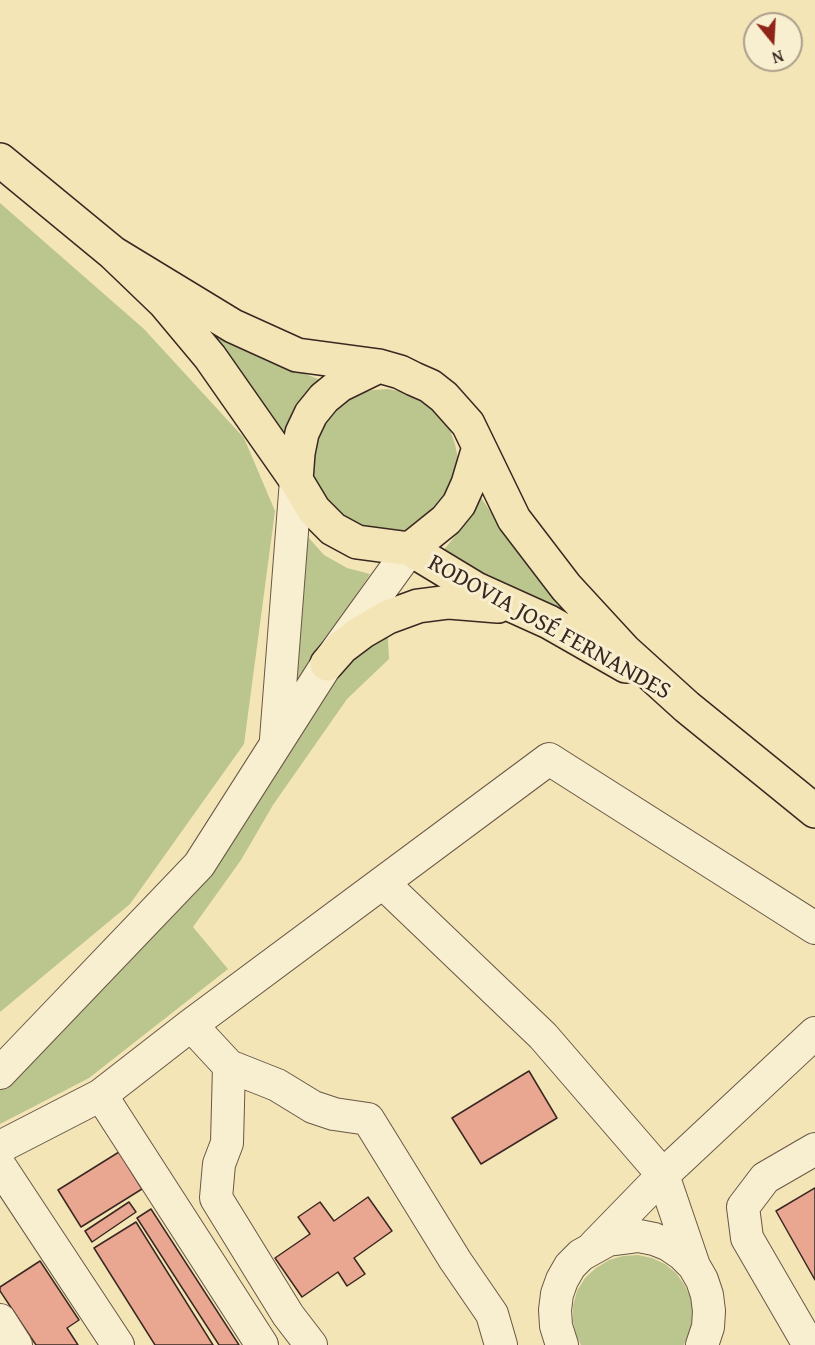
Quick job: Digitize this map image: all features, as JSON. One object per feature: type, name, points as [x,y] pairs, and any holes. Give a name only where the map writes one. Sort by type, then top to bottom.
[{"type":"main road","points":[[0,160],[113,253],[164,302],[210,357],[296,480],[314,510],[333,529],[357,542],[410,549],[446,520],[459,504],[468,484],[479,447],[468,424],[444,397],[430,386],[400,372],[379,366],[297,355],[233,326],[113,253]]},
{"type":"main road","points":[[296,480],[302,433],[311,414],[324,398],[340,386],[379,366]]},
{"type":"main road","name":"RODOVIA JOSÉ FERNANDES","points":[[479,447],[514,519],[566,587],[624,650],[687,707],[815,810]]},
{"type":"main road","name":"RODOVIA JOSÉ FERNANDES","points":[[410,549],[476,589],[549,622],[620,662],[687,707]]},
{"type":"main road","points":[[327,664],[362,632],[388,617],[418,606],[449,602],[518,608]]},
{"type":"street","points":[[276,742],[296,480]]},
{"type":"street","points":[[0,1073],[199,865],[327,664],[410,549]]},
{"type":"street","points":[[0,1147],[101,1095],[191,1025],[549,759],[815,928]]},
{"type":"street","points":[[383,883],[543,1036],[663,1175],[694,1266],[707,1295],[709,1311],[706,1343]]},
{"type":"street","points":[[191,1025],[229,1066],[277,1084],[313,1107],[334,1114],[368,1119],[455,1260],[492,1314],[501,1345]]},
{"type":"street","points":[[555,1339],[557,1294],[570,1266],[594,1246],[663,1175],[815,1033]]},
{"type":"street","points":[[229,1066],[227,1143],[219,1164],[216,1198],[288,1315],[311,1345]]},
{"type":"street","points":[[101,1095],[262,1345]]},
{"type":"street","points":[[809,1345],[747,1238],[743,1208],[765,1178],[815,1149]]},
{"type":"street","points":[[0,1166],[118,1345]]},
{"type":"street","points":[[594,1246],[608,1240],[639,1236],[654,1239],[682,1254],[694,1266]]},
{"type":"street","points":[[0,1320],[16,1345]]},
{"type":"green space","points":[[0,203],[144,329],[244,438],[275,511],[244,744],[130,904],[0,1012]]},
{"type":"green space","points":[[189,312],[291,368],[335,386],[289,447]]},
{"type":"green space","points":[[388,389],[418,397],[431,405],[450,430],[458,459],[457,475],[445,504],[409,532],[394,535],[337,519],[312,481],[311,451],[322,422],[344,401],[358,394]]},
{"type":"green space","points":[[477,492],[512,543],[616,651],[437,558],[465,524]]},
{"type":"green space","points":[[307,536],[324,555],[347,568],[370,574],[291,694]]},
{"type":"green space","points":[[387,622],[389,659],[347,699],[273,805],[241,860],[193,927],[228,969],[89,1078],[0,1124],[0,1079],[180,908],[333,662]]},
{"type":"green space","points":[[638,1255],[665,1264],[684,1284],[693,1310],[692,1324],[684,1345],[581,1345],[573,1321],[573,1306],[577,1291],[585,1278],[609,1260]]},
{"type":"building","points":[[529,1071],[557,1118],[481,1164],[452,1118]]},
{"type":"building","points":[[119,1152],[142,1189],[81,1227],[58,1190]]},
{"type":"building","points":[[815,1188],[815,1280],[776,1211]]},
{"type":"building","points":[[368,1197],[392,1231],[354,1258],[365,1274],[347,1286],[338,1272],[302,1297],[275,1258],[310,1234],[298,1217],[320,1202],[334,1221]]},
{"type":"building","points":[[129,1202],[136,1212],[92,1242],[85,1231]]},
{"type":"building","points":[[151,1209],[239,1345],[219,1345],[137,1218]]},
{"type":"building","points":[[136,1222],[213,1345],[155,1345],[94,1248]]},
{"type":"building","points":[[40,1261],[79,1320],[67,1328],[78,1345],[36,1345],[0,1291],[0,1287]]}]
